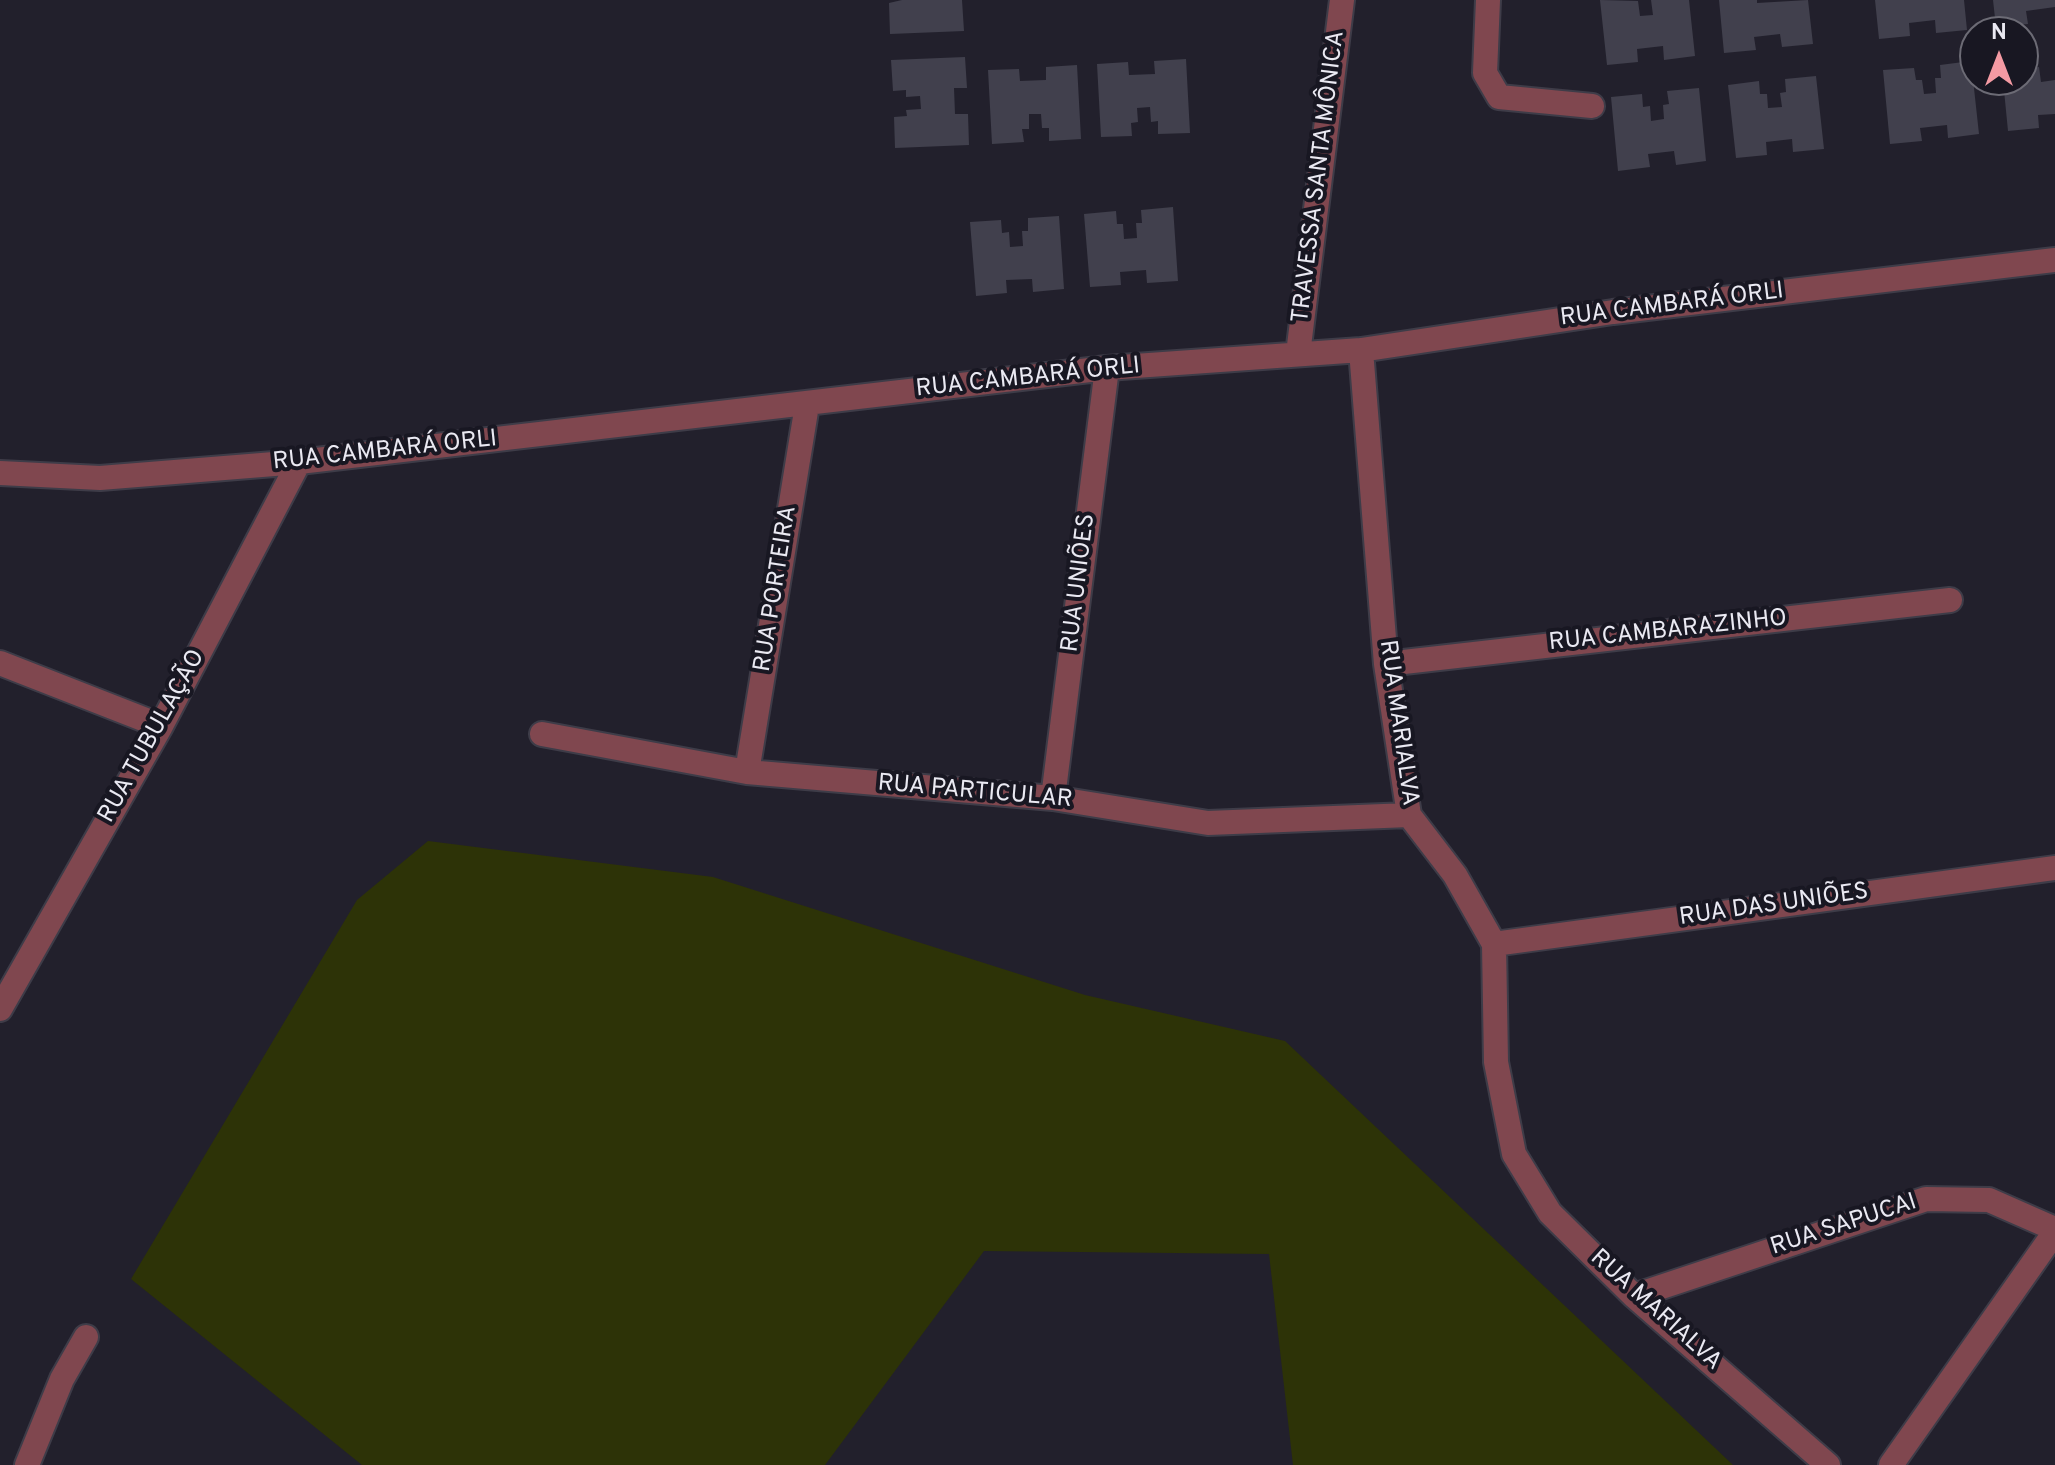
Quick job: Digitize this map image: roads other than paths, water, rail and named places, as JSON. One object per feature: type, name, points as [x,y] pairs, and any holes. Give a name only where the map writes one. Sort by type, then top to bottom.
[{"type":"street","name":"TRAVESSA SANTA MÔNICA","points":[[1298,354],[1342,0]]},
{"type":"street","points":[[1488,0],[1485,73],[1499,97],[1592,106]]},
{"type":"street","name":"RUA CAMBARÁ ORLI","points":[[0,473],[100,478],[299,462],[1107,368],[1361,350],[1613,312],[2055,260]]},
{"type":"street","name":"RUA MARIALVA","points":[[1361,350],[1386,664],[1409,815],[1455,875],[1494,944],[1496,1062],[1514,1154],[1550,1213],[1634,1296],[1828,1465]]},
{"type":"street","name":"RUA UNIÕES","points":[[1053,798],[1107,368]]},
{"type":"street","name":"RUA PORTEIRA","points":[[747,772],[807,405]]},
{"type":"street","name":"RUA TUBULAÇÃO","points":[[0,1009],[161,726],[299,462]]},
{"type":"street","name":"RUA CAMBARAZINHO","points":[[1386,664],[1950,600]]},
{"type":"street","points":[[0,663],[161,726]]},
{"type":"street","name":"RUA PARTICULAR","points":[[542,734],[747,772],[1053,798],[1208,823],[1409,815]]},
{"type":"street","name":"RUA DAS UNIÕES","points":[[1494,944],[2055,868]]},
{"type":"street","name":"RUA SAPUCAI","points":[[1634,1296],[1926,1199],[1989,1200],[2055,1231]]},
{"type":"street","points":[[1891,1465],[2055,1231]]},
{"type":"street","points":[[27,1465],[62,1379],[86,1337]]}]
